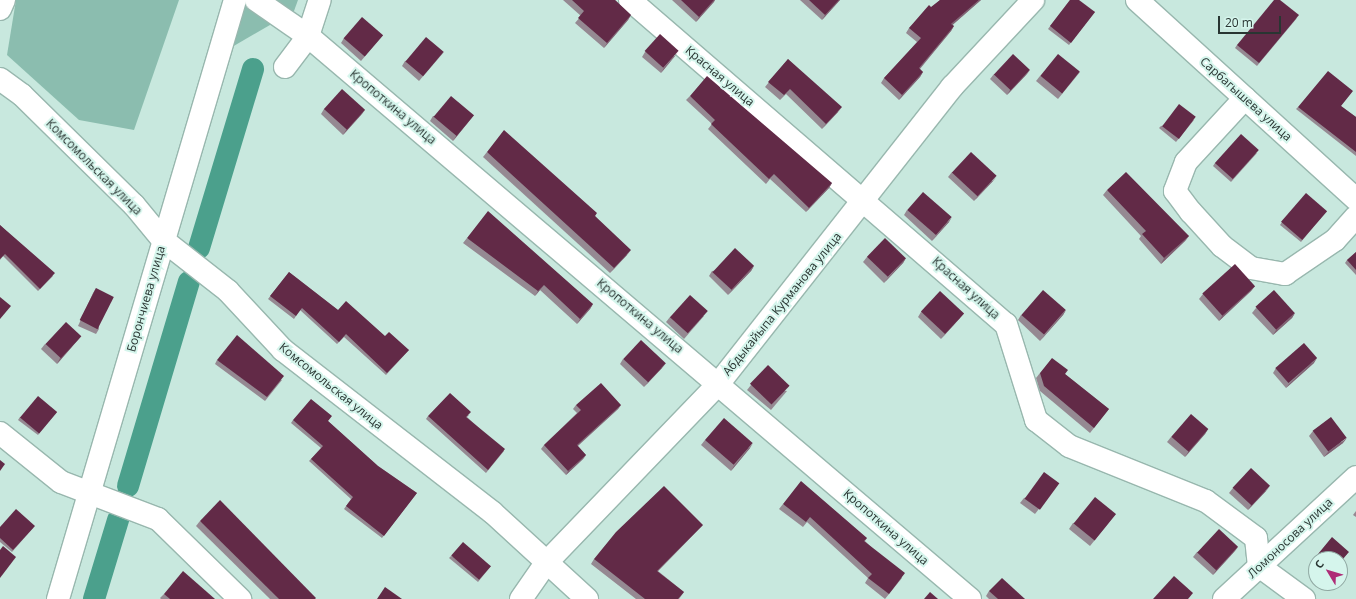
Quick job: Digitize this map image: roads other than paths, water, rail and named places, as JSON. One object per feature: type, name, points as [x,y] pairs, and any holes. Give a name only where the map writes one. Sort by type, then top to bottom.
[{"type":"street","points":[[0,9],[4,0]]},
{"type":"street","name":"Борончиева улица","points":[[58,599],[235,0]]},
{"type":"street","name":"Кропоткина улица","points":[[256,0],[308,36],[719,383],[970,599]]},
{"type":"street","points":[[285,67],[308,36],[320,0]]},
{"type":"street","name":"Красная улица","points":[[630,0],[866,199],[1006,324],[1036,420],[1069,446],[1206,501],[1256,538],[1259,566]]},
{"type":"street","name":"Абдыкайыпа Курманова улица","points":[[521,599],[546,563],[719,383],[866,199],[952,87],[1033,0]]},
{"type":"street","name":"Сарбагышева улица","points":[[1137,0],[1356,199]]},
{"type":"street","name":"Комсомольская улица","points":[[0,79],[22,95],[128,200],[163,240],[228,290],[282,350],[492,512],[587,599]]},
{"type":"street","points":[[1245,98],[1186,162],[1175,191],[1196,218],[1222,246],[1251,268],[1285,274],[1335,240],[1356,217]]},
{"type":"street","points":[[0,433],[61,482],[158,519],[240,599]]},
{"type":"street","name":"Ломоносова улица","points":[[1224,599],[1356,477]]},
{"type":"street","points":[[1259,566],[1304,599]]},
{"type":"waterway","points":[[199,248],[253,69]]},
{"type":"waterway","points":[[128,486],[189,282]]},
{"type":"waterway","points":[[94,599],[118,520]]}]
